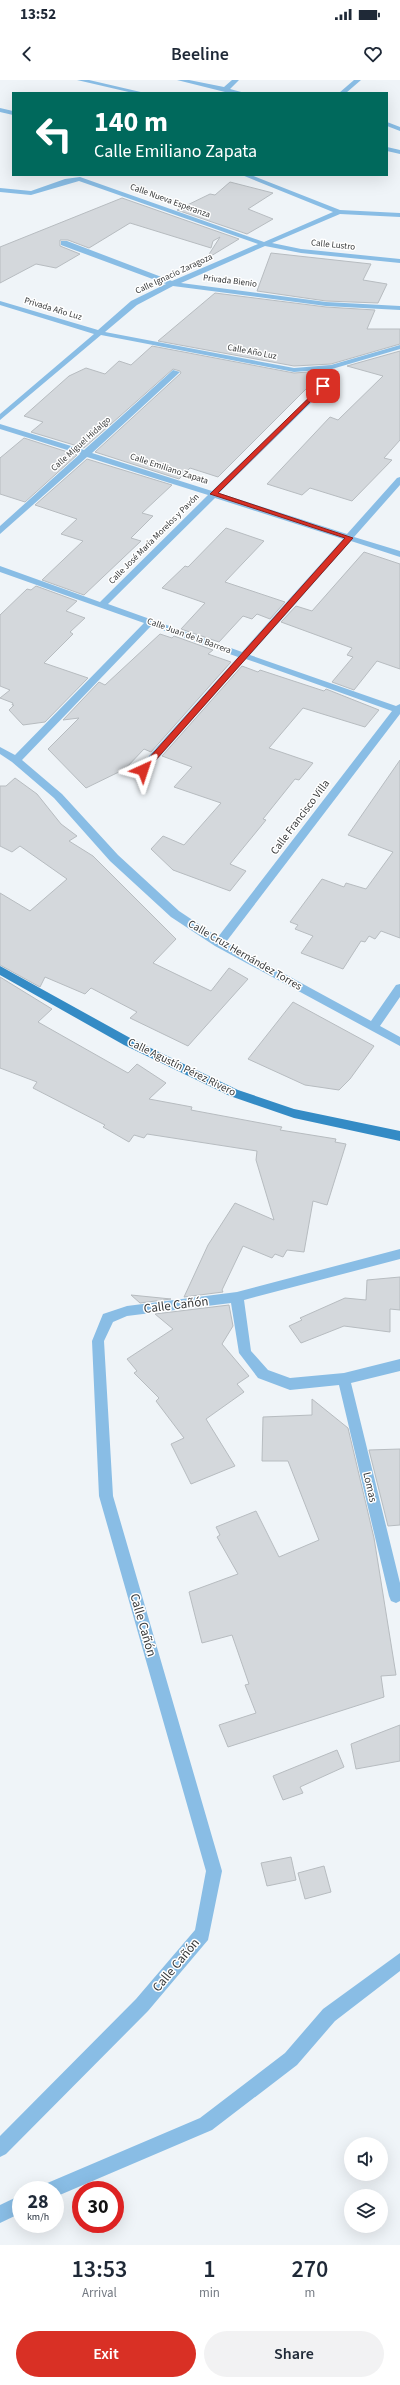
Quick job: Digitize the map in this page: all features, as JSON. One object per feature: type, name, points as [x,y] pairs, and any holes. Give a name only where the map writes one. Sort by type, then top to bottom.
[{"type":"main road","name":"Calle Agustín Pérez Rivero","points":[[0,970],[128,1042],[234,1093],[294,1113],[400,1136]]},
{"type":"street","points":[[80,80],[137,92]]},
{"type":"street","points":[[109,86],[117,80]]},
{"type":"street","points":[[180,80],[236,92]]},
{"type":"street","points":[[225,90],[236,80]]},
{"type":"street","points":[[343,92],[358,80]]},
{"type":"street","points":[[0,110],[12,113]]},
{"type":"street","points":[[388,124],[400,129]]},
{"type":"street","points":[[388,149],[400,152]]},
{"type":"street","points":[[248,176],[339,212],[400,215]]},
{"type":"street","name":"Calle Nueva Esperanza","points":[[0,190],[21,193],[34,192],[62,182],[80,179],[264,244]]},
{"type":"street","name":"Calle Ignacio Zaragoza","points":[[0,418],[100,334],[134,303],[172,284],[339,212]]},
{"type":"street","name":"Privada Bienio","points":[[64,243],[172,284],[326,304],[400,308]]},
{"type":"street","name":"Calle Lustro","points":[[264,244],[302,251],[400,261]]},
{"type":"street","name":"Privada Año Luz","points":[[0,303],[100,334]]},
{"type":"street","name":"Calle Año Luz","points":[[100,334],[294,370],[332,366],[400,347]]},
{"type":"street","name":"Calle Miguel Hidalgo","points":[[0,531],[176,372]]},
{"type":"street","name":"Calle José María Morelos y Pavón","points":[[102,605],[323,386]]},
{"type":"street","name":"Calle Emiliano Zapata","points":[[0,426],[400,554]]},
{"type":"street","points":[[143,770],[400,480]]},
{"type":"street","name":"Calle Juan de la Barrera","points":[[0,569],[244,656],[399,709]]},
{"type":"street","points":[[16,760],[150,622]]},
{"type":"street","name":"Calle Francisco Villa","points":[[219,943],[399,709]]},
{"type":"street","name":"Calle Cruz Hernández Torres","points":[[0,750],[16,760],[58,796],[114,858],[175,914],[219,943],[400,1042]]},
{"type":"street","points":[[373,1027],[400,988]]},
{"type":"street","name":"Calle Cañón","points":[[0,2148],[142,2005],[202,1934],[214,1871],[106,1496],[98,1341],[108,1318],[127,1311],[237,1297],[400,1254]]},
{"type":"street","points":[[237,1297],[245,1353],[263,1374],[290,1384],[344,1379],[400,1365]]},
{"type":"street","name":"Lomas","points":[[344,1379],[396,1596]]},
{"type":"street","points":[[64,2184],[206,2124],[291,2059],[329,2015],[400,1961]]},
{"type":"street","points":[[0,2214],[12,2208]]},
{"type":"building","points":[[230,182],[273,193],[248,209],[273,219],[247,234],[177,210],[210,194],[215,195]]},
{"type":"building","points":[[122,198],[239,239],[206,259],[220,237],[213,241],[211,248],[130,223],[89,248],[68,240],[60,240],[60,246],[80,254],[56,268],[36,264],[0,283],[0,247]]},
{"type":"building","points":[[271,253],[371,264],[363,280],[387,284],[378,303],[326,301],[257,291]]},
{"type":"building","points":[[215,293],[326,307],[375,310],[367,329],[400,329],[400,344],[331,364],[294,366],[158,341]]},
{"type":"building","points":[[152,346],[294,373],[324,371],[218,477],[190,468],[179,479],[95,452],[181,373],[180,371],[173,369],[84,448],[31,432],[43,422],[24,416],[69,376],[86,368],[105,374],[119,361],[131,365]]},
{"type":"building","points":[[400,351],[400,440],[384,458],[392,460],[352,501],[310,488],[302,495],[267,484],[330,417],[338,420],[383,376],[347,366]]},
{"type":"building","points":[[24,438],[77,455],[25,502],[0,494],[0,458]]},
{"type":"building","points":[[87,459],[172,485],[142,513],[153,516],[131,538],[141,541],[84,595],[42,580],[83,541],[61,534],[77,519],[35,505]]},
{"type":"building","points":[[226,528],[264,541],[225,582],[285,602],[270,619],[257,614],[252,619],[243,616],[219,642],[181,629],[205,603],[162,588],[185,566],[188,567]]},
{"type":"building","points":[[364,552],[400,564],[400,669],[377,661],[354,690],[332,682],[353,657],[347,655],[352,648],[281,622],[296,606],[312,611]]},
{"type":"building","points":[[36,586],[77,601],[66,611],[85,618],[70,632],[73,634],[44,663],[88,678],[45,722],[23,725],[9,710],[14,705],[12,705],[13,703],[0,698],[10,690],[0,686],[0,615],[27,589],[31,590]]},
{"type":"building","points":[[160,634],[172,638],[174,636],[213,650],[208,654],[231,662],[151,752],[144,749],[125,769],[86,788],[48,749],[79,718],[63,720],[99,682],[105,685]]},
{"type":"building","points":[[242,666],[258,672],[260,670],[324,691],[326,689],[379,710],[365,727],[303,708],[269,748],[313,763],[299,780],[295,779],[263,819],[266,820],[230,864],[246,871],[230,891],[173,870],[151,849],[163,836],[184,845],[221,803],[174,787],[192,767],[162,756]]},
{"type":"building","points":[[400,760],[400,938],[381,931],[375,939],[369,936],[365,942],[361,941],[343,969],[301,953],[313,936],[295,929],[298,925],[290,922],[322,879],[344,887],[346,883],[366,889],[393,852],[348,835]]},
{"type":"building","points":[[15,778],[37,794],[61,824],[77,836],[69,841],[93,856],[176,939],[153,963],[211,991],[229,968],[248,979],[188,1046],[130,1018],[137,1012],[91,988],[85,994],[45,977],[40,987],[0,965],[0,893],[30,911],[67,879],[20,846],[12,852],[0,846],[0,786],[6,786]]},
{"type":"building","points":[[0,977],[52,1009],[38,1022],[128,1073],[137,1064],[166,1083],[149,1099],[192,1107],[191,1110],[282,1127],[280,1130],[336,1139],[335,1142],[346,1144],[327,1205],[313,1201],[304,1252],[287,1250],[283,1257],[275,1254],[272,1258],[243,1246],[222,1290],[223,1292],[184,1297],[208,1245],[235,1203],[274,1220],[256,1160],[257,1151],[147,1134],[144,1138],[134,1135],[129,1142],[103,1127],[105,1125],[33,1088],[37,1082],[0,1068]]},
{"type":"building","points":[[293,1002],[374,1046],[350,1079],[339,1090],[305,1085],[248,1059]]},
{"type":"building","points":[[400,1277],[400,1310],[390,1309],[390,1332],[344,1326],[301,1343],[289,1326],[302,1320],[300,1318],[345,1298],[366,1300],[367,1280]]},
{"type":"building","points":[[131,1295],[171,1299],[140,1303]]},
{"type":"building","points":[[229,1305],[233,1326],[222,1344],[249,1376],[237,1384],[244,1392],[206,1419],[235,1466],[191,1484],[171,1444],[184,1438],[156,1401],[159,1398],[134,1373],[137,1371],[127,1359],[173,1329],[155,1314]]},
{"type":"building","points":[[312,1399],[348,1428],[374,1538],[396,1675],[381,1676],[384,1697],[228,1747],[219,1725],[256,1713],[245,1685],[249,1684],[232,1635],[202,1643],[189,1592],[238,1574],[217,1537],[220,1535],[216,1527],[256,1511],[279,1557],[319,1540],[288,1461],[262,1461],[263,1417],[312,1415]]},
{"type":"building","points":[[400,1449],[400,1525],[388,1526],[369,1450]]},
{"type":"building","points":[[400,1725],[400,1761],[356,1769],[351,1744]]},
{"type":"building","points":[[337,1750],[344,1767],[300,1787],[303,1793],[283,1800],[273,1776]]},
{"type":"building","points":[[291,1857],[296,1880],[267,1886],[261,1863]]},
{"type":"building","points":[[324,1866],[331,1892],[305,1899],[298,1873]]},
{"type":"route","points":[[143,770],[349,538],[214,494],[323,386]]}]
